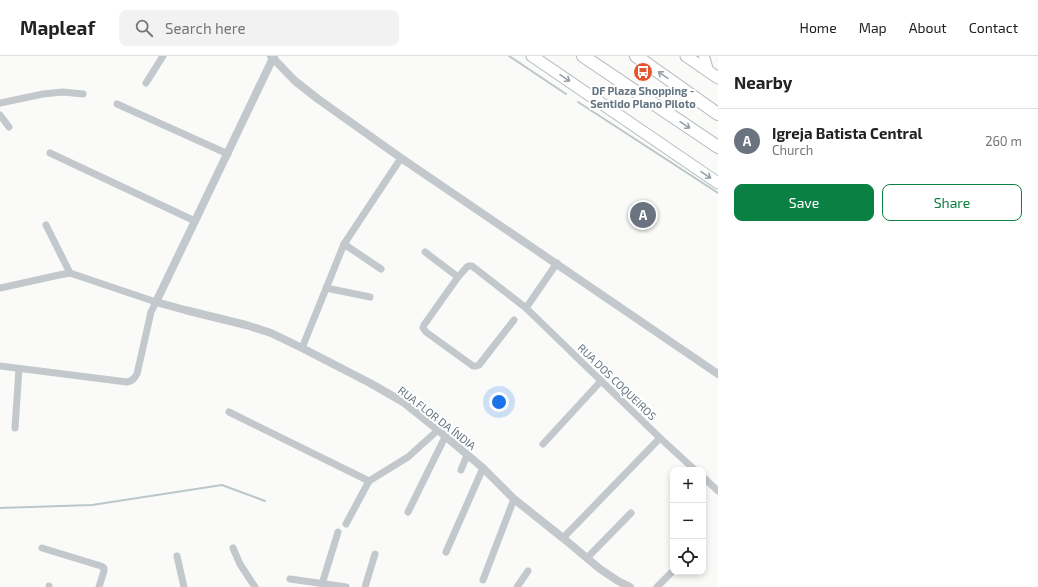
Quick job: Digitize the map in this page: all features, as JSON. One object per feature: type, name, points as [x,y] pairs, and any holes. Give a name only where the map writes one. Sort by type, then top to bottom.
[{"type":"highway","points":[[583,56],[718,147]]},
{"type":"highway","points":[[636,56],[718,114]]},
{"type":"main road","points":[[532,56],[718,183]]},
{"type":"main road","points":[[686,56],[718,78]]},
{"type":"main road","points":[[704,56],[708,70]]},
{"type":"street","points":[[146,83],[163,56]]},
{"type":"street","points":[[0,366],[127,382],[132,381],[135,378],[151,312],[228,154],[273,56],[295,82],[318,99],[401,158],[718,374]]},
{"type":"street","points":[[0,103],[63,92],[83,94]]},
{"type":"street","points":[[118,104],[228,154]]},
{"type":"street","points":[[0,115],[8,127]]},
{"type":"street","points":[[50,154],[195,221]]},
{"type":"street","points":[[302,348],[344,244],[401,158]]},
{"type":"street","points":[[46,225],[70,273]]},
{"type":"street","points":[[344,244],[381,269]]},
{"type":"street","points":[[425,252],[458,277],[424,325],[423,328],[426,332],[473,366],[476,366],[479,365],[514,320]]},
{"type":"street","points":[[526,308],[557,263]]},
{"type":"street","name":"RUA DOS COQUEIROS","points":[[458,277],[466,267],[472,266],[526,308],[692,467]]},
{"type":"street","points":[[0,288],[70,273],[156,302]]},
{"type":"street","points":[[326,288],[370,297]]},
{"type":"street","name":"RUA FLOR DA ÍNDIA","points":[[156,302],[271,333],[370,383],[402,402],[467,455],[514,499],[600,569],[630,587]]},
{"type":"street","points":[[15,428],[19,369]]},
{"type":"street","points":[[543,444],[601,381]]},
{"type":"street","points":[[229,412],[369,480]]},
{"type":"street","points":[[346,524],[369,480],[408,457],[438,430]]},
{"type":"street","points":[[408,512],[445,437]]},
{"type":"street","points":[[563,538],[660,438]]},
{"type":"street","points":[[461,470],[467,455]]},
{"type":"street","points":[[446,552],[482,468]]},
{"type":"street","points":[[706,481],[718,491]]},
{"type":"street","points":[[483,580],[514,499]]},
{"type":"street","points":[[587,558],[631,512]]},
{"type":"street","points":[[322,584],[338,532]]},
{"type":"street","points":[[42,548],[104,568],[99,587]]},
{"type":"street","points":[[233,548],[240,564],[255,587]]},
{"type":"street","points":[[365,587],[375,554]]},
{"type":"street","points":[[178,556],[184,587]]},
{"type":"street","points":[[517,587],[528,571]]},
{"type":"street","points":[[657,587],[670,574]]},
{"type":"street","points":[[290,579],[346,587]]},
{"type":"waterway","points":[[509,56],[566,94]]},
{"type":"waterway","points":[[578,102],[718,193]]},
{"type":"waterway","points":[[0,508],[92,505],[222,485],[265,501]]},
{"type":"place","name":"DF Plaza Shopping - Sentido Plano Piloto","points":[[643,72]]},
{"type":"place","name":"Igreja Batista Central","points":[[643,215]]}]
